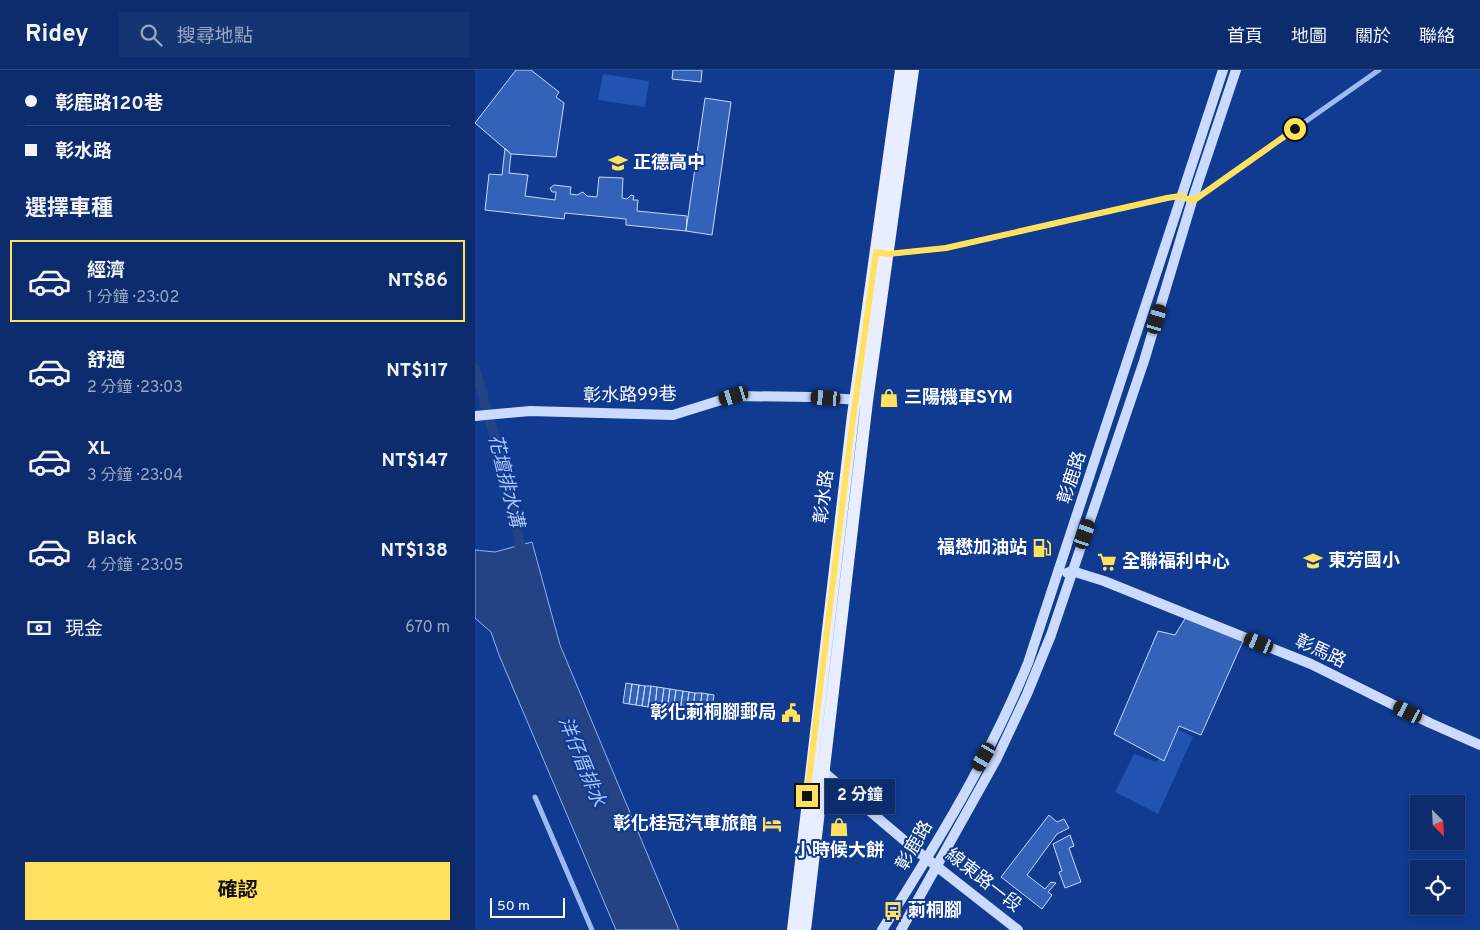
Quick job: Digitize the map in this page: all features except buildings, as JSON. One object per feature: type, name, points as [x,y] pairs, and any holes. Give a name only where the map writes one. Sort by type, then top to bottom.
[{"type":"main road","name":"彰水路","points":[[882,253],[883,188],[901,70]]},
{"type":"main road","name":"彰水路","points":[[793,930],[811,764],[861,400],[882,253],[913,70]]},
{"type":"main road","name":"彰鹿路","points":[[882,930],[927,858],[984,757],[1017,692],[1059,575],[1180,196],[1223,70]]},
{"type":"main road","name":"彰鹿路","points":[[901,930],[936,864],[997,758],[1027,694],[1051,635],[1124,422],[1236,70]]},
{"type":"main road","points":[[1132,348],[1146,352]]},
{"type":"main road","name":"彰水路99巷","points":[[479,415],[530,411],[673,415],[734,396],[861,400]]},
{"type":"main road","name":"彰水路","points":[[805,930],[825,771],[861,400]]},
{"type":"main road","points":[[1109,417],[1124,422]]},
{"type":"main road","points":[[1059,575],[1072,571]]},
{"type":"main road","name":"彰馬路","points":[[1072,571],[1104,581],[1311,664],[1430,723],[1480,745]]},
{"type":"main road","name":"線東路一段","points":[[811,764],[825,771],[927,858],[1019,930]]},
{"type":"street","points":[[882,253],[946,248],[1180,196],[1193,201],[1379,70]]},
{"type":"street","points":[[535,797],[593,930]]},
{"type":"shaded area","points":[[603,74],[649,81],[645,107],[598,100]]},
{"type":"shaded area","points":[[1173,727],[1193,737],[1158,814],[1115,792],[1134,754],[1157,762]]},
{"type":"water","name":"洋仔厝排水","points":[[532,542],[560,645],[679,930],[616,930],[499,655],[491,632],[475,618],[475,550],[495,552]]},
{"type":"waterway","name":"花壇排水溝","points":[[475,369],[509,486],[520,544],[518,557]]},
{"type":"place","name":"正德高中","points":[[618,163]]},
{"type":"place","name":"三陽機車SYM","points":[[889,398]]},
{"type":"place","name":"福懋加油站","points":[[1042,548]]},
{"type":"place","name":"東芳國小","points":[[1313,561]]},
{"type":"place","name":"全聯福利中心","points":[[1107,562]]},
{"type":"place","name":"彰化莿桐腳郵局","points":[[791,713]]},
{"type":"place","name":"彰化桂冠汽車旅館","points":[[772,824]]},
{"type":"place","name":"小時候大餅","points":[[839,827]]},
{"type":"place","name":"莿桐腳","points":[[893,911]]},
{"type":"route","points":[[807,796],[855,400],[876,252],[888,254],[946,248],[1167,198],[1180,196],[1193,201],[1295,129]]}]
